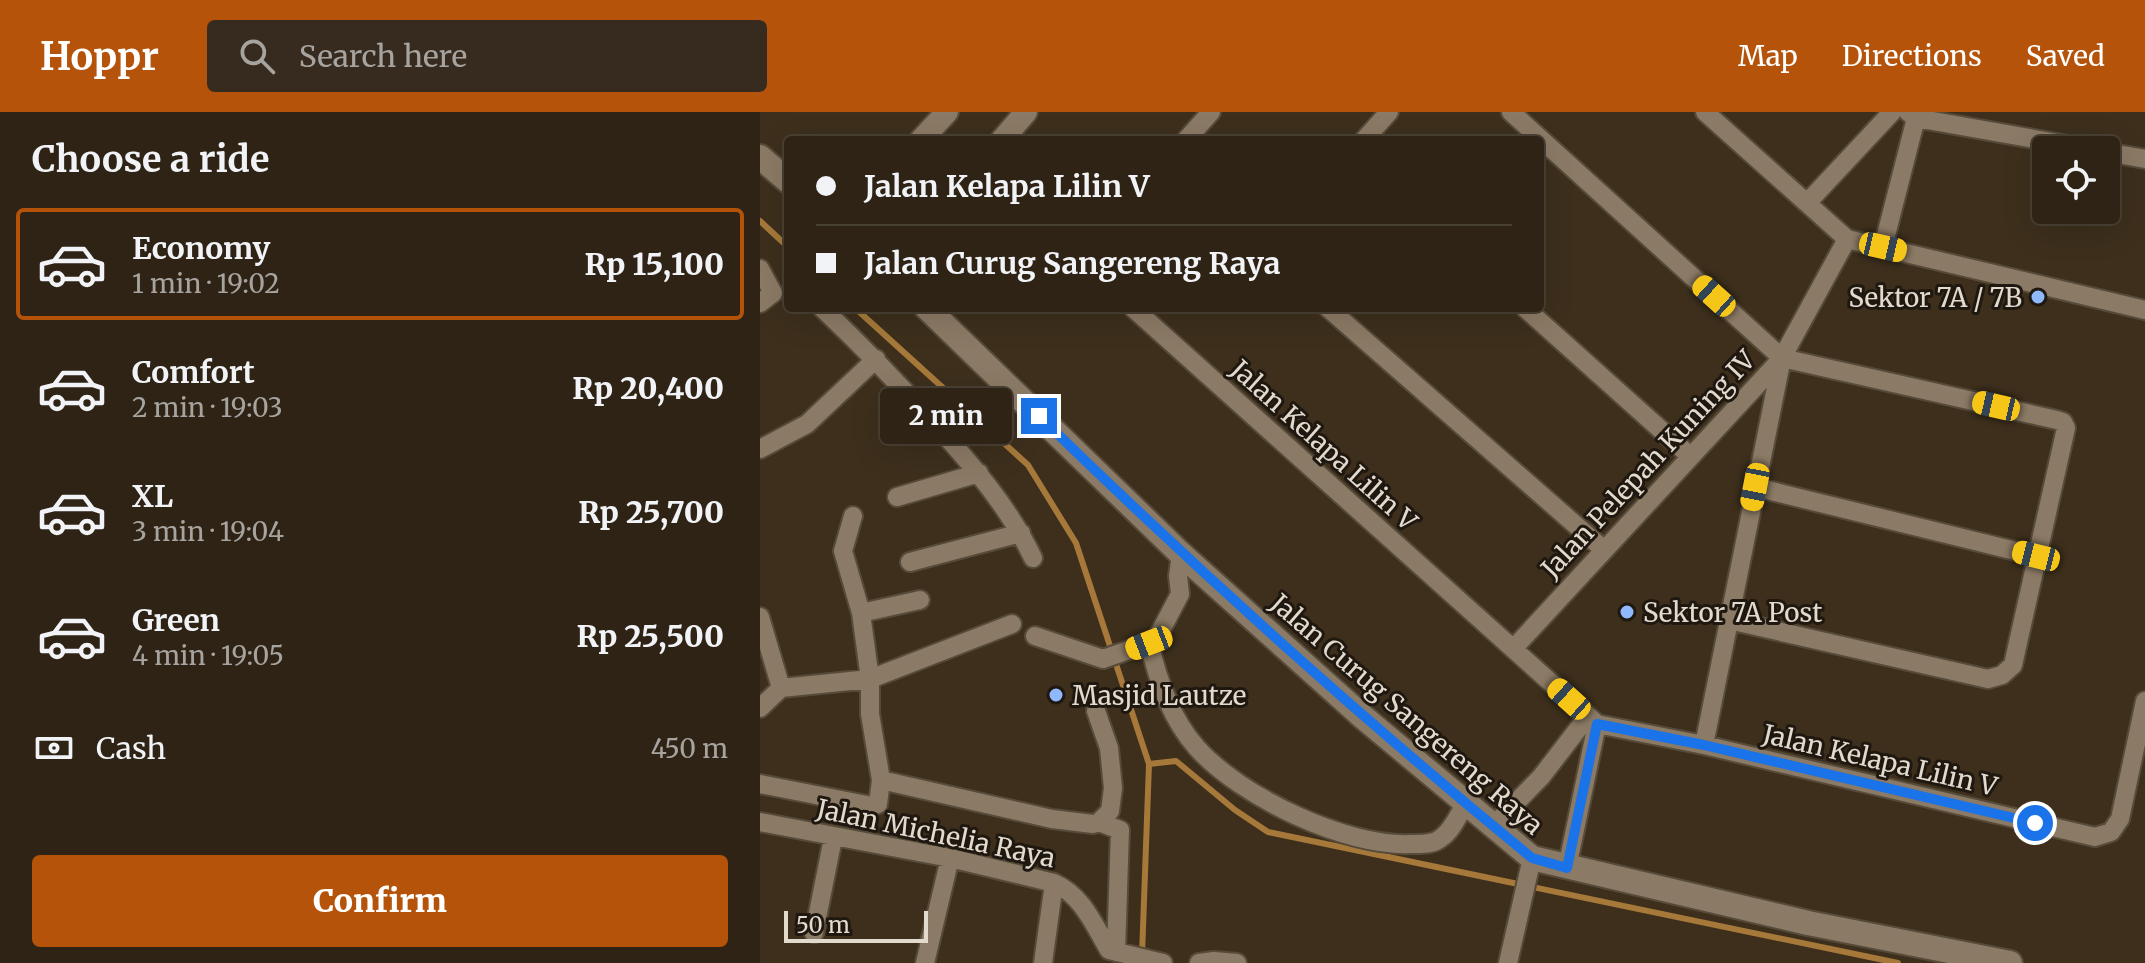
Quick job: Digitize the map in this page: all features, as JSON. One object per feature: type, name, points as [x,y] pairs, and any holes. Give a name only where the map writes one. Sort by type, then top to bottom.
[{"type":"main road","points":[[760,157],[784,178]]},
{"type":"main road","name":"Jalan Curug Sangereng Raya","points":[[931,312],[1181,554],[1363,717],[1493,826],[1531,865],[1567,868],[1808,923],[2010,963]]},
{"type":"street","points":[[925,136],[947,112]]},
{"type":"street","points":[[1005,136],[1026,112]]},
{"type":"street","points":[[1190,136],[1211,112]]},
{"type":"street","points":[[1368,136],[1389,112]]},
{"type":"street","points":[[1511,112],[1537,136]]},
{"type":"street","points":[[1705,112],[1847,239],[2145,310]]},
{"type":"street","points":[[1807,203],[1892,112]]},
{"type":"street","points":[[1883,247],[1915,114],[2032,137]]},
{"type":"street","points":[[1544,142],[1782,358],[2063,422],[2066,428],[2013,665],[2002,675],[1988,679],[1729,620]]},
{"type":"street","points":[[2120,155],[2145,159]]},
{"type":"street","points":[[1782,358],[1847,239]]},
{"type":"street","points":[[760,269],[774,295]]},
{"type":"street","points":[[826,312],[876,359],[979,473],[1021,533],[1033,558]]},
{"type":"street","name":"Jalan Kelapa Lilin V","points":[[1137,312],[1592,720],[2095,837],[2111,832],[2120,819],[2145,701]]},
{"type":"street","points":[[1333,312],[1603,549]]},
{"type":"street","points":[[1529,312],[1689,455]]},
{"type":"street","name":"Jalan Pelepah Kuning IV","points":[[1513,649],[1689,455],[1782,358]]},
{"type":"street","name":"Jalan Pelepah Kuning IV","points":[[1704,745],[1782,358]]},
{"type":"street","points":[[760,449],[807,424],[876,359]]},
{"type":"street","points":[[897,497],[979,473]]},
{"type":"street","points":[[1755,487],[2036,556]]},
{"type":"street","points":[[760,784],[872,806],[878,804],[881,780],[870,714],[870,679],[861,613],[843,551],[853,516]]},
{"type":"street","points":[[910,562],[1021,533]]},
{"type":"street","points":[[1035,636],[1103,659],[1141,646],[1158,636],[1180,594],[1178,576],[1181,554]]},
{"type":"street","points":[[861,613],[920,600]]},
{"type":"street","points":[[760,617],[781,688]]},
{"type":"street","points":[[760,708],[781,688],[870,679],[1012,624]]},
{"type":"street","points":[[1141,646],[1161,689],[1197,748],[1260,797],[1312,824],[1395,845],[1429,843],[1441,839],[1466,803]]},
{"type":"street","points":[[881,780],[1052,819],[1093,824],[1110,811],[1113,788],[1109,748],[1096,711]]},
{"type":"street","points":[[1493,826],[1592,720]]},
{"type":"street","points":[[1567,868],[1592,720]]},
{"type":"street","name":"Jalan Michelia Raya","points":[[760,822],[950,858],[1054,883],[1067,888],[1079,900],[1114,955]]},
{"type":"street","points":[[1099,822],[1120,830],[1114,955],[1163,963]]},
{"type":"street","points":[[814,933],[833,838]]},
{"type":"street","points":[[925,963],[950,858]]},
{"type":"street","points":[[1508,962],[1531,865]]},
{"type":"street","points":[[1043,963],[1054,883]]},
{"type":"street","points":[[1199,963],[1237,963]]},
{"type":"waterway","points":[[760,221],[784,243]]},
{"type":"waterway","points":[[859,312],[1028,465],[1076,543],[1149,764],[1142,955]]},
{"type":"waterway","points":[[1149,764],[1176,761],[1235,810],[1268,832],[1898,963]]},
{"type":"place","name":"Sektor 7A / 7B","points":[[2038,297]]},
{"type":"place","name":"Sektor 7A Post","points":[[1627,612]]},
{"type":"place","name":"Masjid Lautze","points":[[1056,695]]},
{"type":"route","points":[[1039,416],[1181,554],[1363,717],[1532,858],[1567,868],[1597,724],[1704,745],[2035,823]]}]
